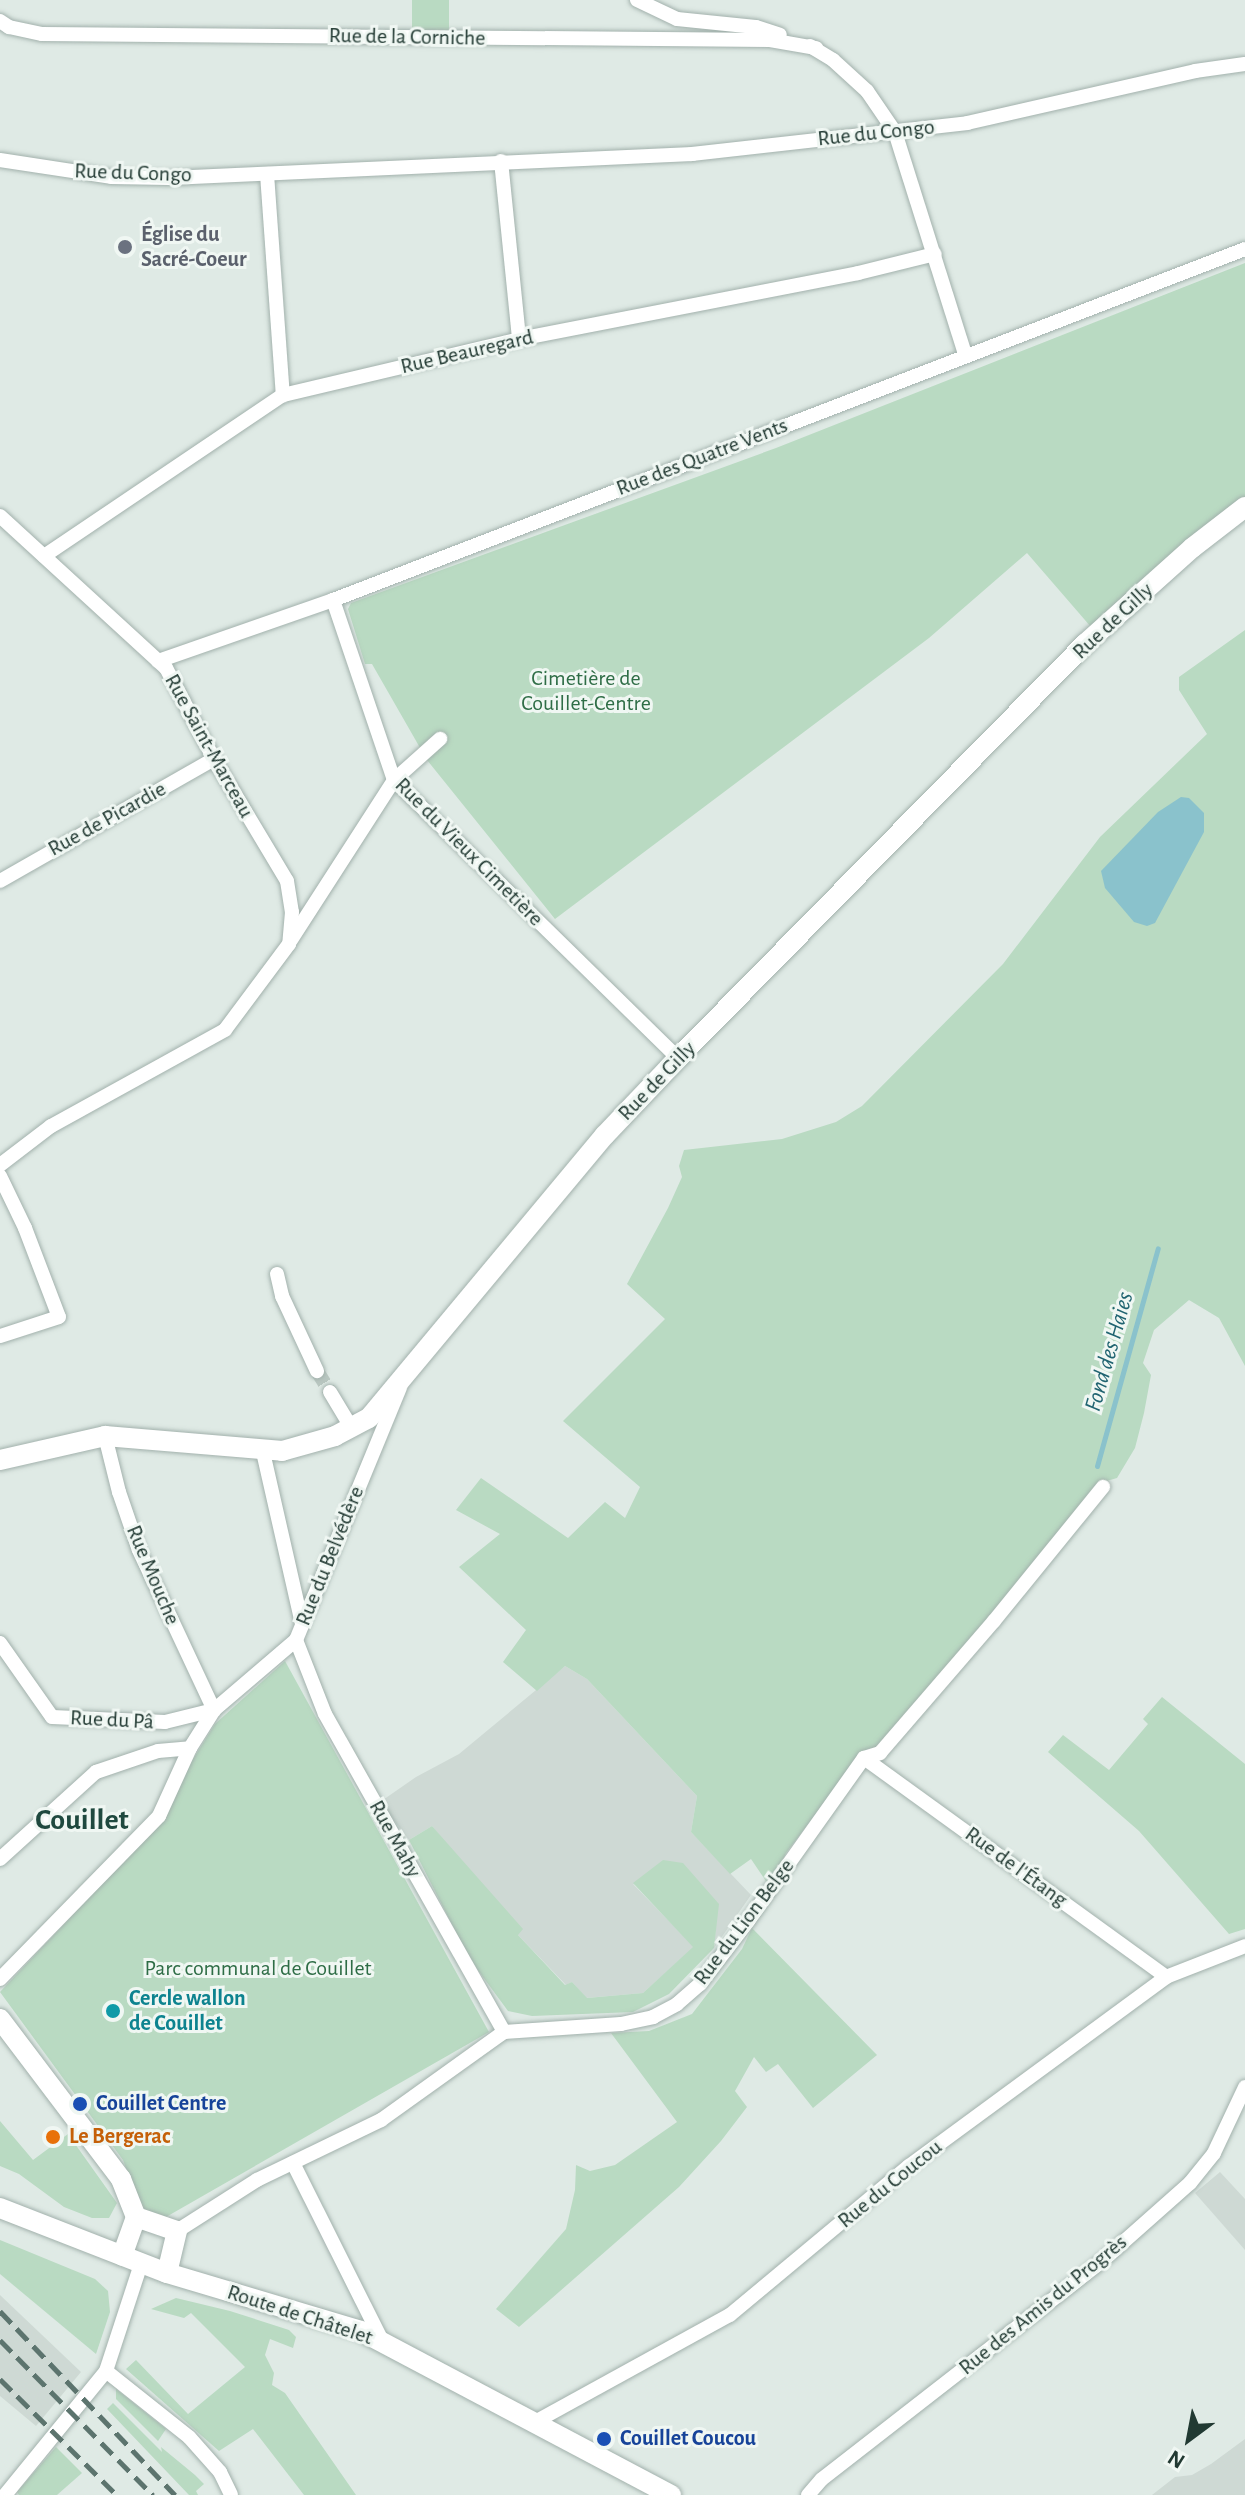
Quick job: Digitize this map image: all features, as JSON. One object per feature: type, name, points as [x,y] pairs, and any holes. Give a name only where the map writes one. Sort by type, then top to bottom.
[{"type":"main road","name":"Rue de Gilly","points":[[0,1460],[105,1436],[263,1452],[295,1447],[369,1418],[605,1135],[678,1058],[1085,644],[1192,548],[1245,507]]},
{"type":"main road","points":[[0,2019],[121,2179],[136,2217],[122,2256]]},
{"type":"main road","name":"Route de Châtelet","points":[[0,2208],[167,2273],[361,2331],[671,2495]]},
{"type":"main road","points":[[136,2217],[177,2231],[167,2273]]},
{"type":"street","points":[[637,0],[677,19],[756,27],[816,48],[867,91],[895,132],[965,354]]},
{"type":"street","name":"Rue de la Corniche","points":[[0,21],[9,27],[42,34],[770,40],[816,48]]},
{"type":"street","name":"Rue du Congo","points":[[0,160],[111,177],[267,174],[692,154],[967,123],[1195,71],[1245,64]]},
{"type":"street","points":[[501,161],[519,339]]},
{"type":"street","points":[[267,174],[283,395]]},
{"type":"street","name":"Rue des Quatre Vents","points":[[158,661],[333,600],[965,354],[1245,249]]},
{"type":"street","name":"Rue Beauregard","points":[[44,556],[283,395],[519,339],[858,273],[935,254]]},
{"type":"street","name":"Rue Saint-Marceau","points":[[0,516],[166,668],[214,759],[287,881],[292,912],[289,944]]},
{"type":"street","name":"Rue du Vieux Cimetière","points":[[333,600],[394,780],[678,1058]]},
{"type":"street","points":[[0,1165],[51,1126],[225,1030],[289,944],[394,780],[440,739]]},
{"type":"street","name":"Rue de Picardie","points":[[0,881],[214,759]]},
{"type":"street","points":[[0,1176],[25,1228],[59,1317],[0,1336]]},
{"type":"street","points":[[277,1274],[282,1296],[317,1371]]},
{"type":"street","name":"Rue du Belvédère","points":[[0,1979],[159,1816],[190,1748],[214,1710],[296,1640],[405,1375]]},
{"type":"street","points":[[330,1392],[351,1427]]},
{"type":"street","name":"Rue Mouche","points":[[105,1436],[119,1492],[139,1550],[214,1710]]},
{"type":"street","points":[[263,1452],[302,1623]]},
{"type":"street","name":"Rue du Lion Belge","points":[[504,2032],[621,2024],[653,2017],[677,2004],[700,1984],[864,1758],[880,1753],[994,1621],[1103,1487]]},
{"type":"street","name":"Rue Mahy","points":[[296,1640],[325,1714],[504,2032]]},
{"type":"street","name":"Rue du Pâ","points":[[0,1643],[52,1717],[165,1722],[214,1710]]},
{"type":"street","points":[[0,1859],[96,1772],[158,1751],[190,1748]]},
{"type":"street","name":"Rue de l'Étang","points":[[864,1758],[1166,1977]]},
{"type":"street","name":"Rue du Coucou","points":[[535,2422],[730,2315],[909,2166],[1166,1977],[1245,1946]]},
{"type":"street","points":[[177,2231],[257,2180],[381,2120],[504,2032]]},
{"type":"street","name":"Rue des Amis du Progrès","points":[[808,2495],[822,2479],[1102,2261],[1190,2183],[1214,2153],[1245,2087]]},
{"type":"street","points":[[293,2163],[382,2342]]},
{"type":"street","points":[[0,2474],[9,2490],[106,2371],[141,2264]]},
{"type":"street","points":[[106,2371],[189,2437],[220,2472],[231,2495]]},
{"type":"shaded area","points":[[565,1666],[587,1679],[697,1796],[691,1832],[751,1895],[714,1948],[718,1903],[633,1884],[694,1947],[643,1993],[586,1998],[572,1982],[566,1985],[518,1935],[432,1826],[409,1840],[380,1802],[416,1777],[459,1754]]},
{"type":"shaded area","points":[[1220,2172],[1245,2199],[1245,2250],[1195,2193]]},
{"type":"shaded area","points":[[0,2295],[81,2372],[36,2426],[0,2396]]},
{"type":"shaded area","points":[[1245,2439],[1245,2495],[1152,2495],[1175,2477],[1192,2475],[1211,2464]]},
{"type":"green space","points":[[412,0],[449,0],[449,34],[412,34]]},
{"type":"green space","name":"Cimetière de Couillet-Centre","points":[[1245,263],[1245,502],[1091,627],[1027,553],[929,638],[555,919],[427,760],[372,664],[365,664],[348,609],[351,603],[776,448]]},
{"type":"green space","points":[[1245,630],[1245,1366],[1219,1318],[1189,1300],[1154,1330],[1143,1363],[1151,1375],[1144,1413],[1135,1448],[1117,1478],[1096,1484],[989,1619],[874,1749],[847,1773],[786,1853],[770,1887],[751,1859],[730,1874],[691,1832],[697,1796],[587,1679],[565,1666],[537,1691],[503,1662],[526,1630],[459,1567],[500,1534],[456,1510],[481,1478],[568,1538],[605,1502],[625,1518],[640,1487],[563,1421],[665,1319],[627,1284],[682,1177],[679,1166],[684,1150],[782,1139],[836,1122],[862,1106],[1003,964],[1100,837],[1207,734],[1179,690],[1179,677]]},
{"type":"green space","name":"Parc communal de Couillet","points":[[285,1661],[489,2032],[166,2217],[142,2211],[123,2160],[0,1992],[166,1816],[185,1772],[215,1724]]},
{"type":"green space","points":[[1162,1697],[1245,1764],[1245,1929],[1229,1934],[1139,1831],[1048,1752],[1063,1735],[1109,1770],[1148,1724],[1143,1719]]},
{"type":"green space","points":[[432,1826],[523,1929],[518,1935],[565,1985],[572,1982],[587,1998],[643,1993],[693,1947],[633,1883],[663,1860],[683,1863],[719,1904],[714,1948],[669,1994],[633,2012],[532,2016],[508,2011],[469,1958],[409,1840]]},
{"type":"green space","points":[[752,1928],[877,2055],[813,2108],[778,2064],[766,2072],[754,2057],[735,2091],[747,2107],[721,2141],[679,2187],[519,2327],[496,2309],[566,2229],[575,2190],[576,2165],[590,2171],[615,2165],[677,2122],[611,2033],[649,2031],[692,2014],[742,1949]]},
{"type":"green space","points":[[0,2121],[33,2160],[68,2134],[117,2203],[109,2218],[92,2218],[64,2207],[19,2174],[0,2166]]},
{"type":"green space","points":[[0,2240],[95,2279],[108,2291],[110,2312],[96,2354],[0,2274]]},
{"type":"green space","points":[[176,2298],[289,2330],[296,2337],[293,2348],[270,2339],[265,2355],[274,2373],[272,2385],[285,2393],[356,2495],[304,2495],[253,2429],[219,2451],[126,2369],[136,2360],[188,2414],[245,2367],[191,2313],[184,2318],[151,2309]]},
{"type":"green space","points":[[116,2389],[166,2429],[158,2441],[116,2399]]},
{"type":"green space","points":[[113,2403],[162,2452],[161,2447],[204,2484],[196,2491],[198,2495],[189,2495],[107,2409]]},
{"type":"green space","points":[[56,2447],[82,2473],[57,2495],[19,2495],[17,2492]]},
{"type":"water","points":[[1181,797],[1189,798],[1204,813],[1204,832],[1155,923],[1147,926],[1134,922],[1105,888],[1101,871],[1158,812]]},
{"type":"waterway","name":"Fond des Haies","points":[[1097,1466],[1158,1248]]},
{"type":"tunnel","points":[[317,1371],[330,1392]]},
{"type":"railway","points":[[0,2311],[175,2495]]},
{"type":"railway","points":[[0,2340],[153,2495]]},
{"type":"railway","points":[[0,2379],[117,2495]]},
{"type":"place","name":"Église du Sacré-Coeur","points":[[125,247]]},
{"type":"place","name":"Cercle wallon de Couillet","points":[[113,2011]]},
{"type":"place","name":"Couillet Centre","points":[[80,2104]]},
{"type":"place","name":"Le Bergerac","points":[[53,2137]]},
{"type":"place","name":"Couillet Coucou","points":[[604,2439]]},
{"type":"district","name":"Couillet","points":[[82,1820]]}]
